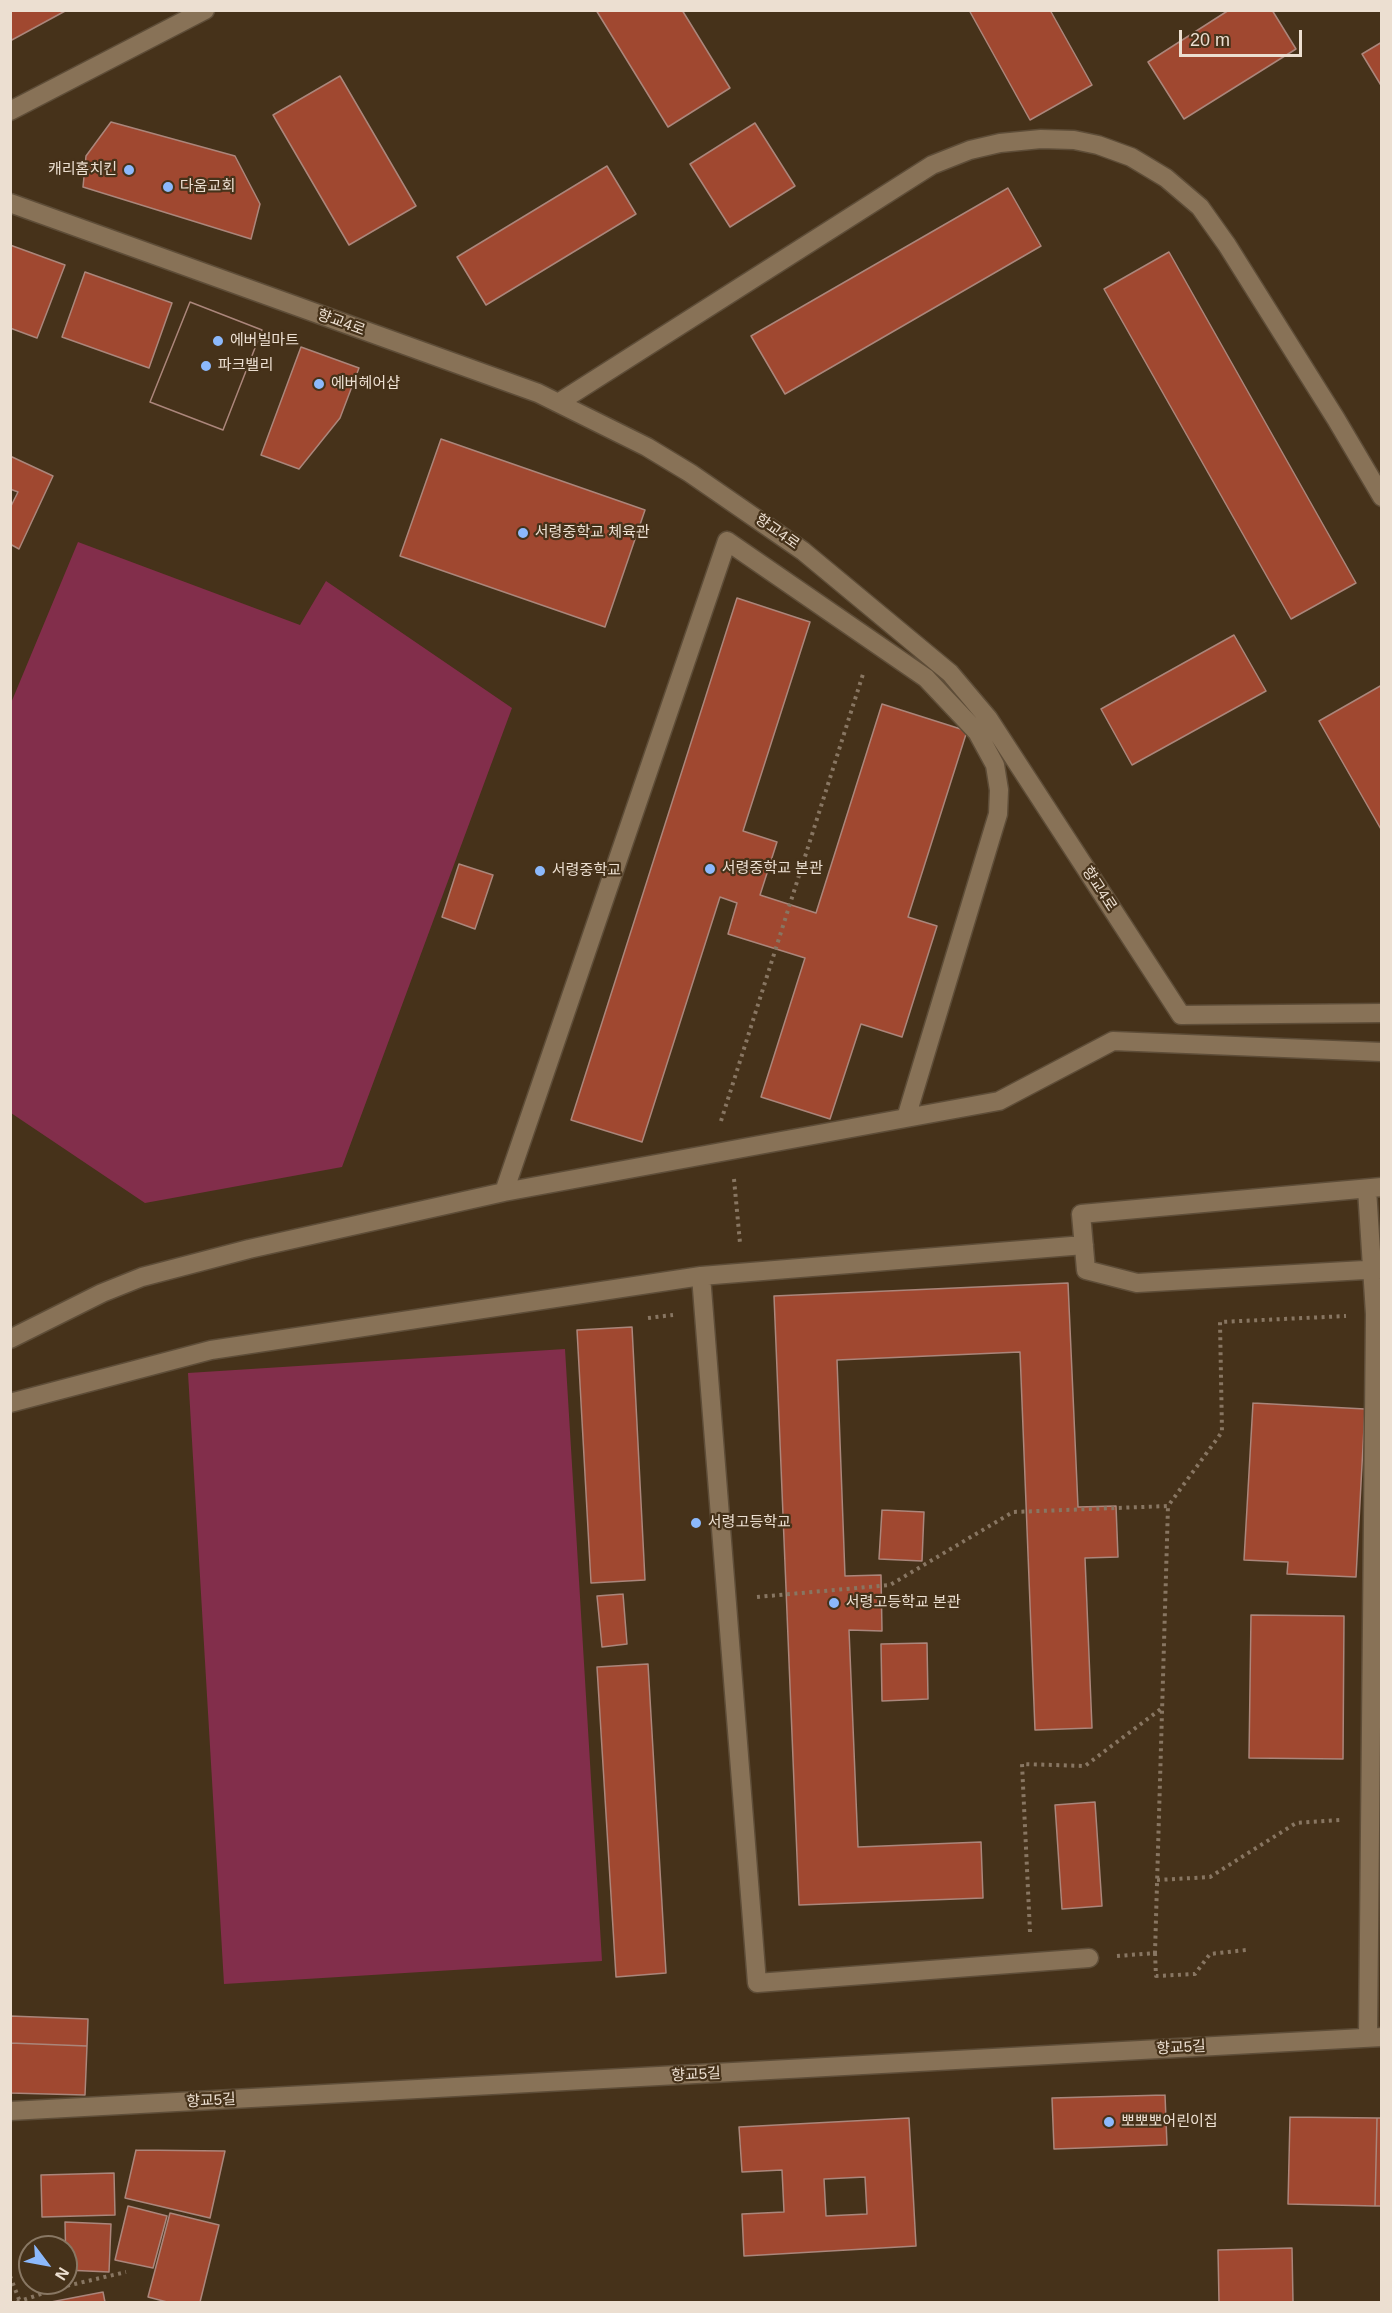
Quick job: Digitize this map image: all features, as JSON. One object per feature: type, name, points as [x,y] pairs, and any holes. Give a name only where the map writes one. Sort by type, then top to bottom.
[{"type":"street","points":[[10,111],[206,10]]},
{"type":"street","points":[[558,403],[926,168],[986,145],[1027,139],[1074,140],[1098,145],[1131,157],[1166,178],[1200,207],[1246,274],[1382,497]]},
{"type":"street","name":"향교4로","points":[[10,203],[538,393],[647,447],[690,473],[804,551],[950,673],[988,718],[1181,1015],[1382,1013]]},
{"type":"street","points":[[504,1192],[728,541],[926,678],[968,720],[991,755],[999,790],[998,814],[906,1118]]},
{"type":"street","points":[[10,1339],[102,1293],[142,1277],[249,1249],[504,1192],[999,1101],[1113,1041],[1382,1052]]},
{"type":"street","points":[[1375,2037],[1370,1819],[1377,1353],[1375,1314],[1377,1269],[1374,1188],[1081,1214],[1086,1270],[1137,1283],[1377,1269]]},
{"type":"street","points":[[10,1403],[211,1350],[701,1276],[1084,1245]]},
{"type":"street","points":[[701,1276],[757,1983],[1089,1958]]},
{"type":"street","name":"향교5길","points":[[10,2111],[1375,2037]]},
{"type":"path","points":[[710,1155],[874,642]]},
{"type":"path","points":[[731,1151],[743,1273]]},
{"type":"path","points":[[1246,1950],[1210,1954],[1195,1974],[1156,1976],[1168,1506],[1222,1432],[1220,1322],[1375,1314]]},
{"type":"path","points":[[726,1600],[890,1585],[1013,1512],[1168,1506]]},
{"type":"path","points":[[1031,1962],[1022,1764],[1085,1766],[1162,1708]]},
{"type":"path","points":[[1157,1880],[1209,1877],[1296,1823],[1370,1819]]},
{"type":"path","points":[[1089,1958],[1155,1953]]},
{"type":"path","points":[[10,2276],[19,2302],[62,2287],[126,2272]]},
{"type":"shaded area","points":[[78,542],[300,625],[326,581],[512,708],[342,1167],[145,1203],[11,1113],[11,703]]},
{"type":"shaded area","points":[[565,1349],[602,1961],[224,1984],[188,1373]]},
{"type":"building","points":[[10,10],[67,10],[10,41]]},
{"type":"building","points":[[596,10],[682,10],[730,88],[668,127]]},
{"type":"building","points":[[969,10],[1050,10],[1092,85],[1030,120]]},
{"type":"building","points":[[1229,10],[1272,10],[1296,49],[1184,119],[1148,62]]},
{"type":"building","points":[[1382,42],[1382,87],[1362,54]]},
{"type":"building","points":[[340,76],[416,206],[349,245],[273,115]]},
{"type":"building","points":[[111,122],[235,156],[260,204],[251,239],[83,187],[86,156]]},
{"type":"building","points":[[755,123],[795,186],[730,227],[690,164]]},
{"type":"building","points":[[607,166],[636,214],[486,305],[457,257]]},
{"type":"building","points":[[1008,188],[1041,246],[785,394],[751,336]]},
{"type":"building","points":[[10,245],[65,265],[37,338],[10,328]]},
{"type":"building","points":[[1169,252],[1356,583],[1291,619],[1104,289]]},
{"type":"building","points":[[85,272],[172,303],[149,368],[62,337]]},
{"type":"building","name":"파크밸리","points":[[190,302],[262,330],[223,430],[150,402]]},
{"type":"building","name":"파크밸리","points":[[190,302],[262,330],[223,430],[150,402]]},
{"type":"building","name":"파크밸리","points":[[301,347],[359,368],[340,418],[299,469],[261,455]]},
{"type":"building","name":"서령중학교 체육관","points":[[441,439],[645,510],[605,627],[400,556]]},
{"type":"building","points":[[10,456],[53,476],[19,549],[10,544],[10,508],[18,492],[10,489]]},
{"type":"building","name":"서령중학교 본관","points":[[737,598],[810,622],[743,831],[777,842],[760,895],[816,913],[882,704],[967,731],[908,917],[937,926],[902,1037],[861,1024],[830,1119],[761,1097],[805,958],[728,934],[737,903],[720,897],[642,1142],[571,1120]]},
{"type":"building","points":[[1234,635],[1266,691],[1132,765],[1101,709]]},
{"type":"building","points":[[1382,685],[1382,831],[1319,721]]},
{"type":"building","points":[[459,864],[493,875],[475,929],[442,917]]},
{"type":"building","name":"서령고등학교 본관","points":[[1068,1283],[1078,1507],[1116,1506],[1118,1557],[1085,1558],[1092,1728],[1035,1730],[1020,1352],[837,1360],[845,1576],[881,1575],[882,1631],[849,1630],[858,1847],[981,1842],[983,1898],[799,1905],[774,1296]]},
{"type":"building","points":[[632,1327],[645,1580],[591,1583],[577,1330]]},
{"type":"building","points":[[1253,1403],[1365,1409],[1356,1577],[1287,1574],[1288,1562],[1244,1560]]},
{"type":"building","points":[[882,1510],[924,1512],[922,1561],[879,1559]]},
{"type":"building","points":[[623,1594],[627,1644],[602,1647],[597,1596]]},
{"type":"building","points":[[1251,1615],[1344,1616],[1343,1759],[1249,1758]]},
{"type":"building","points":[[927,1643],[928,1699],[882,1701],[881,1644]]},
{"type":"building","points":[[648,1664],[666,1973],[616,1977],[597,1667]]},
{"type":"building","points":[[1095,1802],[1102,1906],[1062,1909],[1055,1805]]},
{"type":"building","points":[[10,2016],[88,2019],[87,2046],[10,2043]]},
{"type":"building","points":[[10,2043],[87,2046],[85,2095],[10,2093]]},
{"type":"building","name":"뽀뽀뽀어린이집","points":[[1165,2095],[1167,2145],[1054,2149],[1052,2098]]},
{"type":"building","points":[[1290,2117],[1377,2118],[1375,2206],[1288,2204]]},
{"type":"building","points":[[909,2118],[916,2246],[744,2256],[742,2214],[784,2212],[782,2170],[742,2172],[739,2127]],"holes":[[[865,2177],[867,2214],[826,2216],[824,2179]]]},
{"type":"building","points":[[1377,2118],[1382,2118],[1382,2206],[1375,2206]]},
{"type":"building","points":[[136,2150],[225,2151],[210,2218],[125,2198]]},
{"type":"building","points":[[114,2173],[115,2215],[42,2217],[41,2175]]},
{"type":"building","points":[[128,2206],[167,2216],[153,2268],[115,2260]]},
{"type":"building","points":[[170,2213],[219,2225],[200,2302],[167,2302],[148,2297]]},
{"type":"building","points":[[65,2222],[111,2224],[109,2272],[78,2271],[78,2235],[65,2235]]},
{"type":"building","points":[[1292,2248],[1293,2302],[1219,2302],[1218,2250]]},
{"type":"building","points":[[103,2292],[105,2302],[51,2302]]},
{"type":"place","name":"캐리홈치킨","points":[[129,170]]},
{"type":"place","name":"다움교회","points":[[168,187]]},
{"type":"place","name":"에버빌마트","points":[[218,341]]},
{"type":"place","name":"파크밸리","points":[[206,366]]},
{"type":"place","name":"에버헤어샵","points":[[319,384]]},
{"type":"place","name":"서령중학교 체육관","points":[[523,533]]},
{"type":"place","name":"서령중학교 본관","points":[[710,869]]},
{"type":"place","name":"서령중학교","points":[[540,871]]},
{"type":"place","name":"서령고등학교","points":[[696,1523]]},
{"type":"place","name":"서령고등학교 본관","points":[[834,1603]]},
{"type":"place","name":"뽀뽀뽀어린이집","points":[[1109,2122]]}]
